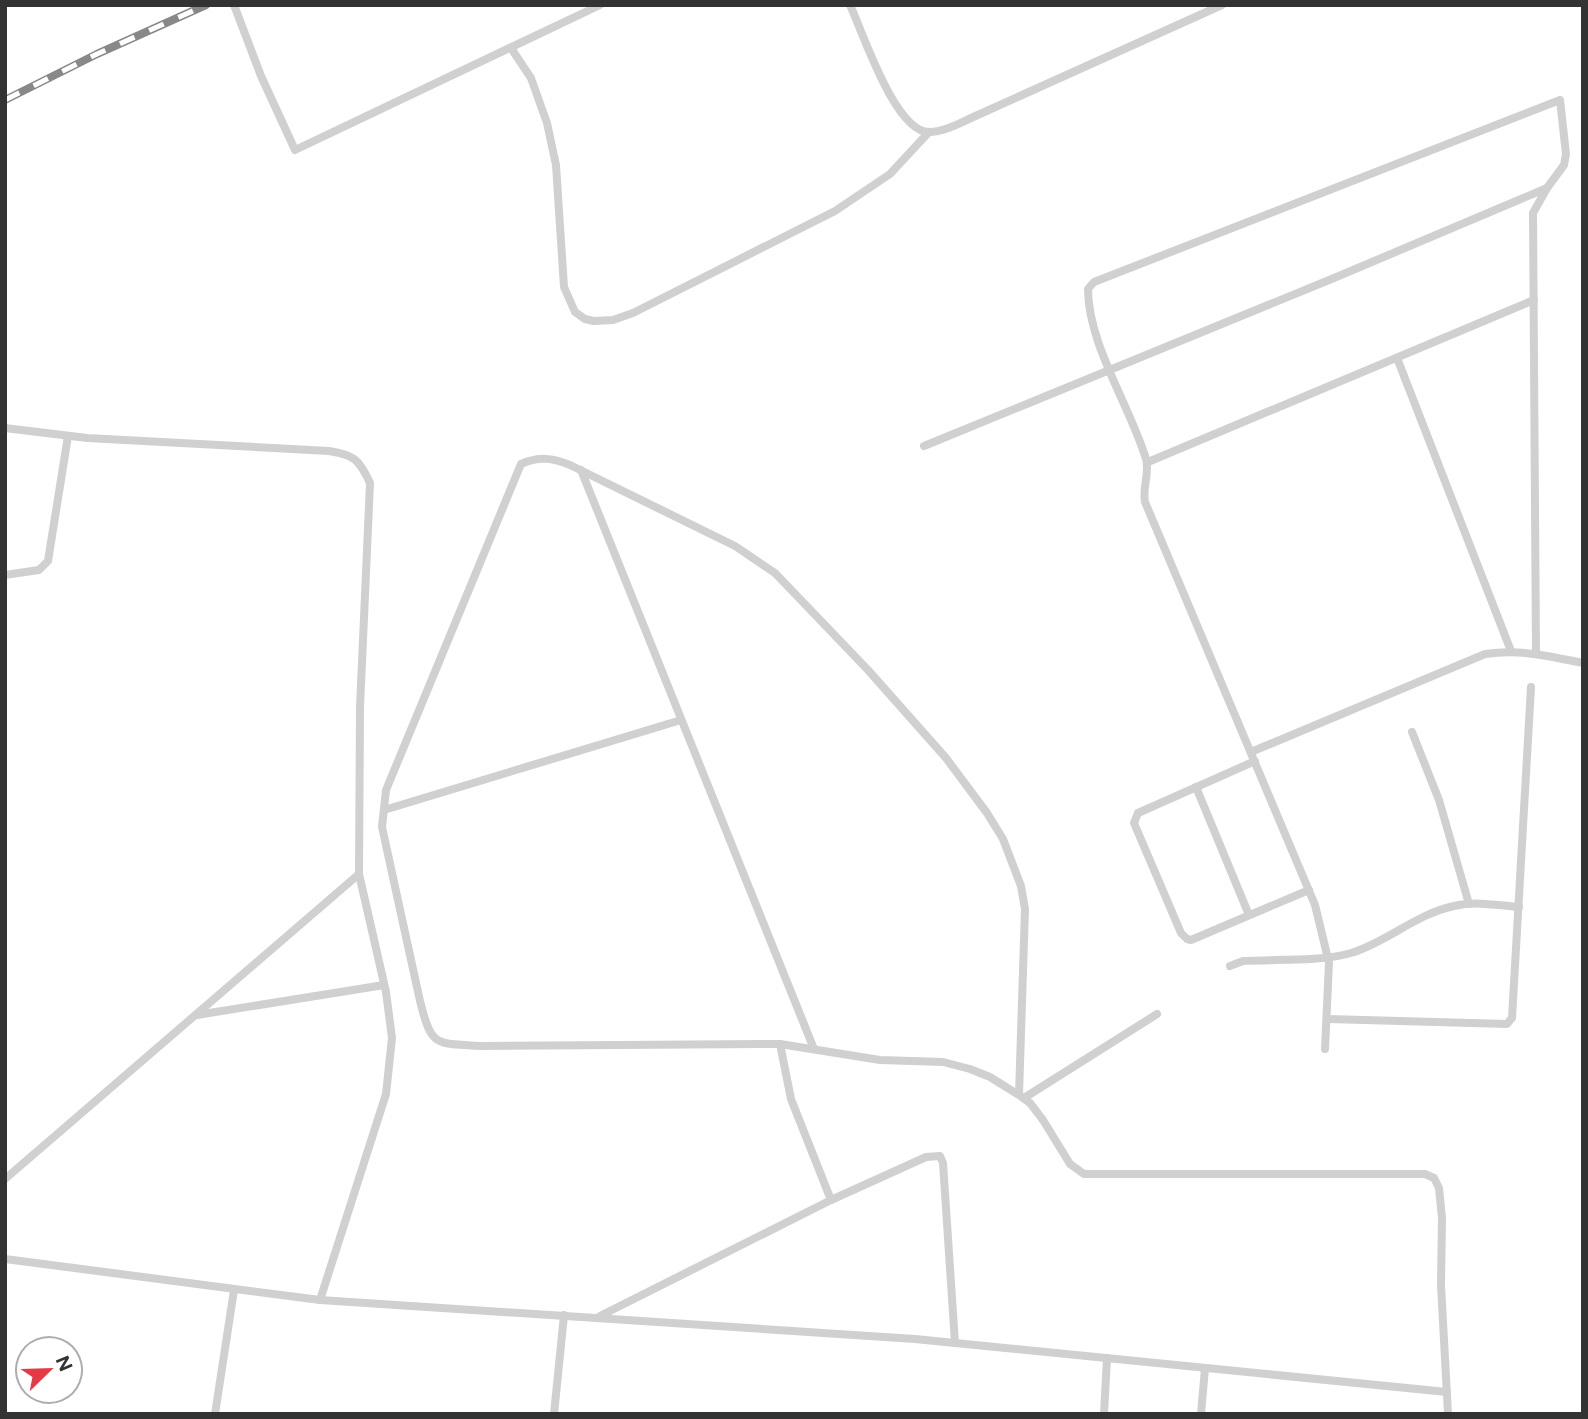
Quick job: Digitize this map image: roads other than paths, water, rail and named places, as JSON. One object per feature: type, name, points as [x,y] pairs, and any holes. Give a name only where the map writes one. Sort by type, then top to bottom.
[{"type":"lane","points":[[234,5],[261,76],[295,150],[600,5]]},
{"type":"lane","points":[[850,5],[897,108],[916,129],[929,132],[971,118],[1222,5]]},
{"type":"lane","points":[[511,48],[531,78],[547,123],[556,165],[564,287],[575,312],[594,321],[613,320],[633,313],[835,211],[890,174],[929,132]]},
{"type":"lane","points":[[1325,1049],[1328,957],[1324,936],[1309,890],[1145,502],[1143,492],[1148,463],[1093,327],[1088,289],[1094,282],[1560,100],[1566,154],[1564,165],[1533,213],[1536,653]]},
{"type":"lane","points":[[924,446],[1548,188]]},
{"type":"lane","points":[[1148,463],[1534,300]]},
{"type":"lane","points":[[1397,358],[1511,651]]},
{"type":"lane","points":[[5,428],[68,436],[349,454],[362,464],[370,483],[359,707],[359,874],[384,985],[392,1038],[386,1094],[320,1300]]},
{"type":"lane","points":[[5,575],[39,570],[48,561],[68,436]]},
{"type":"lane","points":[[1021,1097],[1025,909],[1021,886],[1003,839],[946,758],[868,670],[775,573],[735,546],[581,470],[553,458],[532,459],[521,464],[386,790],[382,828],[420,1001],[426,1026],[432,1037],[440,1044],[480,1046],[780,1044],[880,1060],[943,1062],[990,1077],[1021,1097],[1043,1120],[1070,1164],[1084,1174],[1425,1174],[1434,1178],[1439,1188],[1442,1218],[1441,1285],[1448,1414]]},
{"type":"lane","points":[[581,470],[814,1049]]},
{"type":"lane","points":[[1309,890],[1186,940],[1135,823],[1138,813],[1253,757],[1485,654],[1511,651],[1536,653],[1583,663]]},
{"type":"lane","points":[[1328,1019],[1507,1024],[1512,1018],[1531,687]]},
{"type":"lane","points":[[384,810],[681,720]]},
{"type":"lane","points":[[1412,732],[1439,800],[1469,904]]},
{"type":"lane","points":[[1196,787],[1249,915]]},
{"type":"lane","points":[[5,1179],[359,874]]},
{"type":"lane","points":[[1230,967],[1243,961],[1328,957],[1353,952],[1430,913],[1454,906],[1469,904],[1518,907]]},
{"type":"lane","points":[[197,1015],[384,985]]},
{"type":"lane","points":[[1021,1097],[1157,1014]]},
{"type":"lane","points":[[780,1044],[791,1099],[831,1200]]},
{"type":"lane","points":[[598,1317],[831,1200],[926,1157],[940,1156],[943,1163],[955,1343]]},
{"type":"lane","points":[[5,1259],[320,1300],[955,1343],[1447,1392]]},
{"type":"lane","points":[[215,1414],[234,1290]]},
{"type":"lane","points":[[554,1414],[564,1315]]},
{"type":"lane","points":[[1104,1414],[1107,1358]]},
{"type":"lane","points":[[1201,1414],[1205,1368]]},
{"type":"railway","points":[[5,100],[97,54],[206,5]]}]
